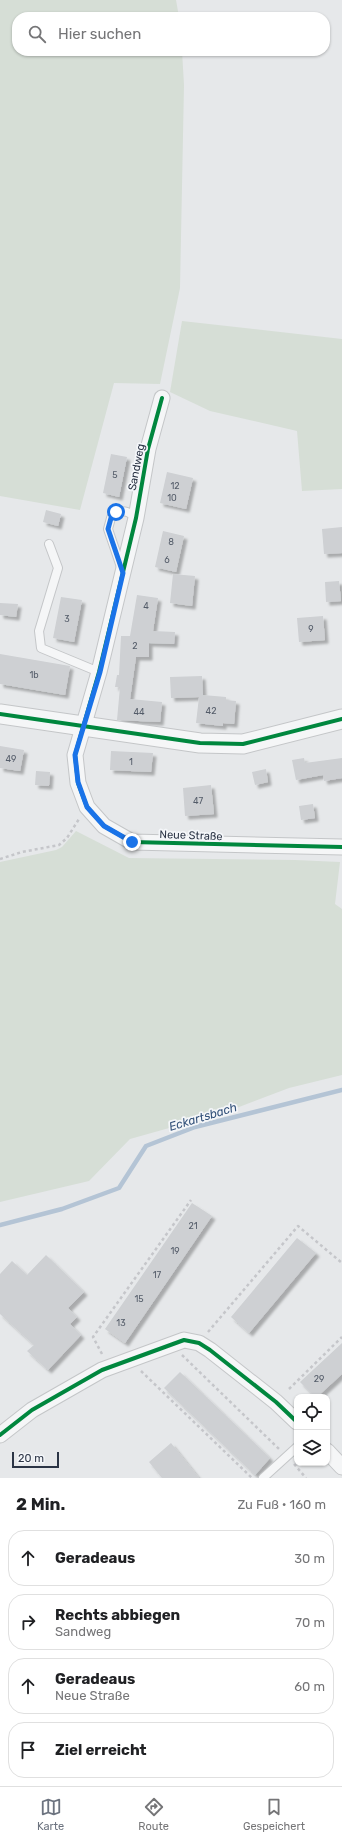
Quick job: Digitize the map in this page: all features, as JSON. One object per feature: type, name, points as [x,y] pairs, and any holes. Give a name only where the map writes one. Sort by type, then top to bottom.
[{"type":"street","name":"Sandweg","points":[[84,727],[100,672],[136,518],[148,449],[162,398]]},
{"type":"street","points":[[0,714],[200,743],[243,744],[342,719]]},
{"type":"street","name":"Neue Straße","points":[[84,727],[75,755],[78,782],[87,807],[104,826],[132,842],[342,846]]},
{"type":"street","points":[[0,1435],[32,1410],[109,1367],[184,1340],[199,1343],[210,1350],[276,1402],[294,1419]]},
{"type":"street","points":[[330,1454],[342,1467]]},
{"type":"lane","points":[[123,573],[108,529],[111,518],[116,512],[123,510],[129,512],[136,518]]},
{"type":"lane","points":[[49,544],[58,568],[39,631],[41,648],[100,672]]},
{"type":"lane","points":[[263,1478],[294,1449]]},
{"type":"path","points":[[0,859],[22,852],[59,845],[67,838],[87,807]]},
{"type":"path","points":[[109,1367],[93,1337],[191,1200]]},
{"type":"path","points":[[199,1343],[298,1226],[342,1263]]},
{"type":"path","points":[[289,1389],[342,1337]]},
{"type":"path","points":[[170,1344],[286,1456],[306,1478]]},
{"type":"path","points":[[129,1360],[252,1478]]},
{"type":"shaded area","points":[[0,0],[176,0],[178,12],[12,12],[12,56],[182,56],[184,85],[180,288],[160,384],[114,383],[80,510],[0,496]]},
{"type":"shaded area","points":[[182,321],[342,339],[342,489],[302,491],[297,431],[210,411],[170,392]]},
{"type":"shaded area","points":[[76,831],[129,858],[340,862],[335,904],[342,909],[342,1075],[289,1088],[226,1112],[130,1139],[89,1181],[0,1202],[0,862],[56,850],[62,847]]},
{"type":"building","points":[[111,454],[127,457],[119,497],[103,493]]},
{"type":"building","points":[[167,472],[193,478],[186,509],[160,503]]},
{"type":"building","points":[[46,510],[61,514],[58,526],[43,522]]},
{"type":"building","points":[[342,527],[342,553],[324,554],[322,529]]},
{"type":"building","points":[[163,531],[184,536],[176,572],[155,567]]},
{"type":"building","points":[[173,574],[195,576],[192,606],[170,603]]},
{"type":"building","points":[[339,581],[341,601],[326,602],[325,582]]},
{"type":"building","points":[[137,595],[158,598],[153,631],[175,632],[174,644],[149,643],[149,657],[136,657],[130,699],[162,702],[160,722],[117,720],[120,687],[115,687],[117,675],[119,675],[121,636],[130,636]]},
{"type":"building","points":[[61,597],[82,600],[74,642],[53,638]]},
{"type":"building","points":[[0,603],[18,604],[16,617],[0,615]]},
{"type":"building","points":[[323,616],[325,640],[299,642],[297,618]]},
{"type":"building","points":[[0,654],[70,666],[65,695],[0,684]]},
{"type":"building","points":[[202,676],[203,695],[226,697],[226,700],[236,701],[234,724],[223,723],[223,726],[196,723],[199,697],[171,698],[170,677]]},
{"type":"building","points":[[0,746],[24,750],[20,771],[0,768]]},
{"type":"building","points":[[111,751],[153,753],[151,772],[110,770]]},
{"type":"building","points":[[304,758],[305,763],[342,758],[342,778],[324,781],[323,775],[296,780],[292,760]]},
{"type":"building","points":[[266,769],[268,782],[255,785],[252,772]]},
{"type":"building","points":[[36,771],[50,772],[49,786],[35,785]]},
{"type":"building","points":[[211,785],[214,814],[185,816],[183,788]]},
{"type":"building","points":[[313,804],[315,818],[301,820],[299,806]]},
{"type":"building","points":[[192,1203],[212,1216],[125,1343],[105,1329]]},
{"type":"building","points":[[297,1238],[316,1253],[249,1333],[231,1317]]},
{"type":"building","points":[[46,1255],[84,1292],[68,1308],[77,1317],[70,1324],[81,1335],[48,1370],[27,1351],[34,1345],[0,1314],[0,1274],[12,1261],[27,1275]]},
{"type":"building","points":[[342,1343],[342,1374],[320,1394],[312,1394],[300,1382]]},
{"type":"building","points":[[180,1372],[270,1458],[255,1475],[164,1388]]},
{"type":"building","points":[[171,1443],[199,1478],[162,1478],[149,1462]]},
{"type":"waterway","name":"Eckartsbach","points":[[0,1225],[62,1209],[119,1188],[146,1146],[195,1127],[342,1090]]},
{"type":"cycle path","points":[[162,398],[148,449],[136,518],[99,672],[75,755],[78,783],[87,807],[104,826],[132,842],[342,847]]},
{"type":"cycle path","points":[[0,714],[200,743],[243,744],[342,719]]},
{"type":"cycle path","points":[[0,1435],[32,1410],[102,1370],[184,1340],[199,1343],[210,1350],[276,1402],[294,1419]]},
{"type":"route","points":[[116,512],[111,518],[108,529],[123,573],[100,672],[75,755],[78,782],[87,807],[104,826],[132,842]]}]
